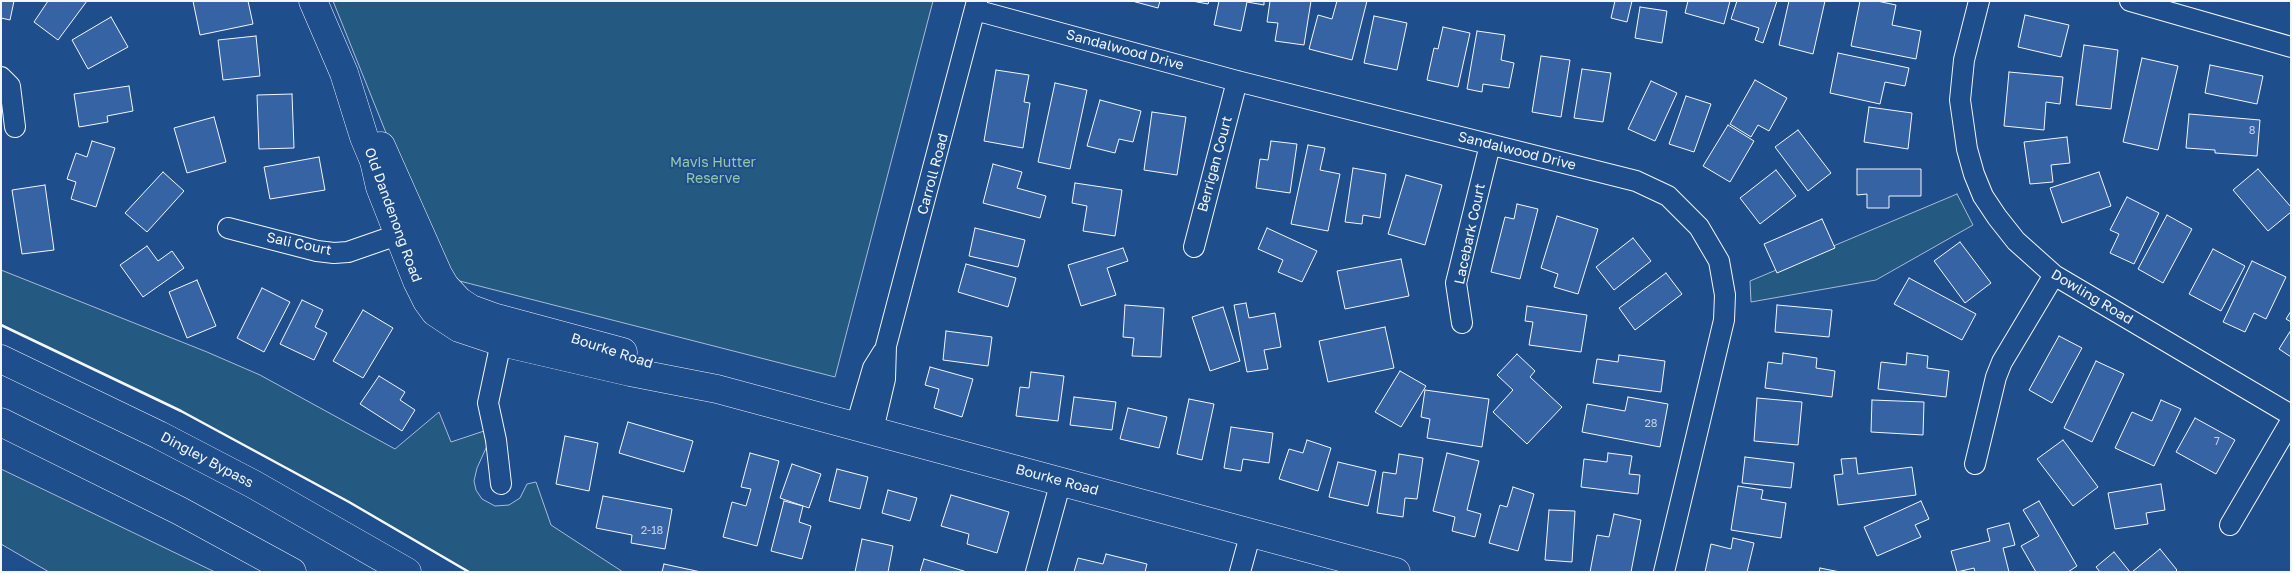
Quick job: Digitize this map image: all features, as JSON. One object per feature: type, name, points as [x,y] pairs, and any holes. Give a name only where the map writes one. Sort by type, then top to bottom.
[{"type":"main road","name":"Old Dandenong Road","points":[[313,1],[344,73],[364,137],[374,161],[380,188],[438,274],[440,299],[472,309],[503,331]]},
{"type":"main road","name":"Bourke Road","points":[[503,331],[622,352],[718,389],[1396,572]]},
{"type":"main road","name":"Dingley Bypass","points":[[1,359],[159,435],[253,484],[407,572]]},
{"type":"main road","points":[[1,422],[180,511],[292,572]]},
{"type":"street","name":"Dowling Road","points":[[1979,1],[1964,60],[1960,100],[1967,150],[1983,196],[2016,241],[2054,276],[2291,415]]},
{"type":"street","points":[[2130,1],[2291,47]]},
{"type":"street","name":"Sandalwood Drive","points":[[976,6],[1237,81],[1636,181],[1668,196],[1699,227],[1719,261],[1725,295],[1724,320],[1664,572]]},
{"type":"street","name":"Carroll Road","points":[[865,428],[873,368],[886,346],[976,6]]},
{"type":"street","points":[[1,77],[10,86],[15,127]]},
{"type":"street","name":"Berrigan Court","points":[[1194,247],[1237,81]]},
{"type":"street","name":"Lacebark Court","points":[[1462,323],[1456,283],[1490,145]]},
{"type":"street","name":"Sali Court","points":[[228,228],[316,251],[334,253],[348,252],[408,231]]},
{"type":"street","points":[[1975,464],[1996,377],[2002,362],[2054,276]]},
{"type":"street","points":[[501,484],[496,440],[488,405],[503,331]]},
{"type":"street","points":[[2230,525],[2291,420]]},
{"type":"street","points":[[1036,572],[1061,481]]},
{"type":"street","points":[[1240,572],[1251,532]]},
{"type":"green space","name":"Mavis Hutter Reserve","points":[[333,1],[933,1],[835,377],[444,277]]},
{"type":"green space","points":[[1957,194],[1973,225],[1876,280],[1751,302],[1750,281]]},
{"type":"green space","points":[[1,270],[260,375],[395,449],[439,412],[451,442],[484,431],[487,446],[477,468],[474,481],[476,490],[482,499],[495,506],[509,505],[520,498],[527,484],[536,482],[551,525],[623,572],[469,572],[349,502],[181,411],[1,325]]},
{"type":"green space","points":[[1,469],[215,572],[49,572],[1,544]]},
{"type":"building","points":[[1,1],[14,1],[10,20],[1,18]]},
{"type":"building","points":[[48,1],[87,1],[58,40],[34,22]]},
{"type":"building","points":[[193,1],[248,1],[253,24],[200,35]]},
{"type":"building","points":[[1132,1],[1160,1],[1158,8]]},
{"type":"building","points":[[1192,1],[1209,1],[1208,4]]},
{"type":"building","points":[[1219,1],[1264,1],[1264,5],[1247,2],[1241,31],[1214,25]]},
{"type":"building","points":[[1270,1],[1311,1],[1304,45],[1275,41],[1278,23],[1267,22]]},
{"type":"building","points":[[1337,1],[1367,1],[1352,60],[1309,49],[1318,15],[1332,19]]},
{"type":"building","points":[[1615,1],[1632,1],[1627,22],[1611,18]]},
{"type":"building","points":[[1688,1],[1730,1],[1724,24],[1685,13]]},
{"type":"building","points":[[1737,1],[1777,1],[1763,43],[1755,40],[1759,28],[1731,19]]},
{"type":"building","points":[[1789,1],[1825,1],[1813,54],[1779,45]]},
{"type":"building","points":[[1860,1],[1877,1],[1896,5],[1892,25],[1921,31],[1916,59],[1851,46]]},
{"type":"building","points":[[1640,7],[1667,11],[1662,43],[1635,38]]},
{"type":"building","points":[[2025,15],[2069,25],[2061,57],[2018,47]]},
{"type":"building","points":[[1374,16],[1407,23],[1397,70],[1364,63]]},
{"type":"building","points":[[111,17],[128,47],[88,69],[72,40]]},
{"type":"building","points":[[1443,27],[1470,33],[1458,87],[1427,80],[1434,48],[1438,49]]},
{"type":"building","points":[[1477,31],[1505,35],[1501,60],[1514,63],[1509,88],[1483,84],[1482,92],[1467,89]]},
{"type":"building","points":[[256,36],[260,76],[223,80],[218,40]]},
{"type":"building","points":[[2084,45],[2118,50],[2111,109],[2076,105]]},
{"type":"building","points":[[1838,53],[1909,68],[1905,86],[1885,82],[1880,104],[1830,93]]},
{"type":"building","points":[[1541,56],[1570,60],[1561,117],[1532,112]]},
{"type":"building","points":[[2142,58],[2178,66],[2158,150],[2123,142]]},
{"type":"building","points":[[2210,65],[2263,76],[2257,104],[2205,93]]},
{"type":"building","points":[[1582,69],[1611,73],[1603,122],[1574,118]]},
{"type":"building","points":[[996,70],[1029,75],[1024,102],[1030,103],[1023,148],[984,141]]},
{"type":"building","points":[[2009,72],[2063,77],[2060,104],[2046,102],[2044,130],[2004,126]]},
{"type":"building","points":[[1755,80],[1787,98],[1769,131],[1758,125],[1751,137],[1730,124]]},
{"type":"building","points":[[1651,81],[1677,93],[1655,141],[1628,129]]},
{"type":"building","points":[[1055,83],[1087,90],[1070,169],[1038,162]]},
{"type":"building","points":[[129,86],[133,111],[107,116],[108,122],[79,127],[74,94]]},
{"type":"building","points":[[292,94],[294,148],[259,149],[257,95]]},
{"type":"building","points":[[1686,96],[1711,104],[1694,152],[1669,144]]},
{"type":"building","points":[[1100,100],[1141,111],[1133,142],[1119,139],[1115,153],[1087,146]]},
{"type":"building","points":[[1869,107],[1912,113],[1908,149],[1864,142]]},
{"type":"building","points":[[1152,112],[1186,117],[1177,175],[1144,170]]},
{"type":"building","points":[[2189,114],[2260,120],[2257,156],[2215,153],[2215,150],[2186,148]]},
{"type":"building","points":[[214,117],[226,162],[187,173],[174,128]]},
{"type":"building","points":[[1728,125],[1754,141],[1730,182],[1703,166]]},
{"type":"building","points":[[1798,130],[1831,173],[1808,191],[1775,147]]},
{"type":"building","points":[[2067,137],[2070,163],[2051,165],[2053,182],[2030,184],[2024,142]]},
{"type":"building","points":[[92,141],[115,148],[96,207],[71,199],[76,182],[67,179],[76,153],[87,157]]},
{"type":"building","points":[[1271,141],[1297,144],[1290,193],[1256,188],[1260,159],[1268,160]]},
{"type":"building","points":[[1308,145],[1325,148],[1320,170],[1340,174],[1328,231],[1291,224]]},
{"type":"building","points":[[319,157],[325,190],[270,199],[264,167]]},
{"type":"building","points":[[993,164],[1022,172],[1017,188],[1046,196],[1040,218],[983,203]]},
{"type":"building","points":[[1353,168],[1386,174],[1380,218],[1363,215],[1362,224],[1345,222]]},
{"type":"building","points":[[1857,169],[1921,169],[1921,196],[1889,196],[1889,208],[1867,208],[1867,194],[1857,195]]},
{"type":"building","points":[[2258,169],[2291,207],[2291,212],[2268,231],[2233,190]]},
{"type":"building","points":[[1776,170],[1796,196],[1760,224],[1740,198]]},
{"type":"building","points":[[163,172],[184,191],[147,232],[125,213]]},
{"type":"building","points":[[2099,172],[2111,206],[2062,223],[2050,188]]},
{"type":"building","points":[[1406,175],[1442,185],[1425,245],[1388,234]]},
{"type":"building","points":[[1075,183],[1122,190],[1115,236],[1083,231],[1087,206],[1072,203]]},
{"type":"building","points":[[45,185],[54,250],[22,254],[12,190]]},
{"type":"building","points":[[2127,197],[2159,213],[2134,264],[2110,253],[2119,234],[2110,230]]},
{"type":"building","points":[[1517,204],[1538,209],[1520,279],[1491,272],[1505,217],[1514,219]]},
{"type":"building","points":[[2167,215],[2192,229],[2163,283],[2138,269]]},
{"type":"building","points":[[1557,216],[1598,229],[1578,294],[1554,287],[1558,274],[1541,268]]},
{"type":"building","points":[[1822,219],[1835,248],[1777,273],[1764,244]]},
{"type":"building","points":[[975,228],[1025,240],[1018,267],[969,256]]},
{"type":"building","points":[[1267,228],[1317,251],[1302,282],[1278,272],[1283,260],[1258,249]]},
{"type":"building","points":[[1633,238],[1651,261],[1614,290],[1596,267]]},
{"type":"building","points":[[1960,242],[1991,283],[1965,303],[1934,261]]},
{"type":"building","points":[[147,246],[158,261],[172,251],[184,268],[143,297],[120,265]]},
{"type":"building","points":[[1123,248],[1128,261],[1107,268],[1116,295],[1081,306],[1068,265]]},
{"type":"building","points":[[2213,249],[2245,266],[2221,311],[2189,294]]},
{"type":"building","points":[[1401,259],[1409,296],[1345,309],[1337,271]]},
{"type":"building","points":[[2252,261],[2286,277],[2266,319],[2254,313],[2245,332],[2223,322]]},
{"type":"building","points":[[966,264],[1016,278],[1008,307],[958,292]]},
{"type":"building","points":[[1666,273],[1682,294],[1635,330],[1619,308]]},
{"type":"building","points":[[1909,278],[1976,314],[1962,340],[1894,304]]},
{"type":"building","points":[[197,280],[216,326],[187,338],[169,292]]},
{"type":"building","points":[[262,288],[290,302],[264,352],[237,338]]},
{"type":"building","points":[[302,300],[323,310],[315,327],[327,333],[314,360],[280,344]]},
{"type":"building","points":[[1246,303],[1249,318],[1275,313],[1281,347],[1264,350],[1268,369],[1247,372],[1234,305]]},
{"type":"building","points":[[1125,305],[1164,308],[1161,357],[1132,356],[1134,338],[1123,337]]},
{"type":"building","points":[[1777,305],[1832,310],[1829,337],[1775,332]]},
{"type":"building","points":[[1527,306],[1587,315],[1581,352],[1529,345],[1533,322],[1525,321]]},
{"type":"building","points":[[1223,307],[1240,361],[1210,371],[1192,317]]},
{"type":"building","points":[[363,310],[393,328],[363,378],[333,361]]},
{"type":"building","points":[[2291,311],[2291,322],[2286,319]]},
{"type":"building","points":[[1385,327],[1394,368],[1328,382],[1319,341]]},
{"type":"building","points":[[2291,330],[2291,357],[2279,349]]},
{"type":"building","points":[[946,331],[992,337],[988,366],[943,360]]},
{"type":"building","points":[[2059,336],[2082,348],[2052,403],[2029,390]]},
{"type":"building","points":[[1783,353],[1817,358],[1816,368],[1835,371],[1832,397],[1765,388],[1768,362],[1782,364]]},
{"type":"building","points":[[1907,353],[1928,356],[1927,368],[1949,371],[1946,397],[1878,389],[1881,362],[1906,365]]},
{"type":"building","points":[[1517,354],[1535,371],[1530,377],[1562,407],[1527,444],[1493,412],[1513,390],[1497,375]]},
{"type":"building","points":[[1619,355],[1665,361],[1661,392],[1593,383],[1597,359],[1618,362]]},
{"type":"building","points":[[2096,361],[2124,374],[2092,442],[2064,428]]},
{"type":"building","points":[[930,367],[973,379],[962,417],[934,408],[939,389],[925,385]]},
{"type":"building","points":[[1400,371],[1426,386],[1401,427],[1375,412]]},
{"type":"building","points":[[1031,372],[1064,376],[1058,421],[1016,416],[1020,387],[1029,388]]},
{"type":"building","points":[[379,376],[405,392],[400,400],[415,410],[402,431],[360,404]]},
{"type":"building","points":[[1425,390],[1489,399],[1482,447],[1427,438],[1430,419],[1421,417]]},
{"type":"building","points":[[1074,397],[1116,402],[1112,430],[1070,425]]},
{"type":"building","points":[[1628,397],[1668,404],[1660,447],[1582,432],[1587,404],[1625,411]]},
{"type":"building","points":[[1757,398],[1802,402],[1798,445],[1754,441]]},
{"type":"building","points":[[1189,399],[1214,404],[1202,460],[1177,454]]},
{"type":"building","points":[[1872,400],[1924,402],[1923,435],[1871,432]]},
{"type":"building","points":[[2161,400],[2181,409],[2154,466],[2115,448],[2132,412],[2152,421]]},
{"type":"building","points":[[1128,408],[1167,417],[1159,448],[1120,439]]},
{"type":"building","points":[[2195,418],[2235,440],[2216,474],[2176,452]]},
{"type":"building","points":[[628,422],[693,441],[684,472],[619,453]]},
{"type":"building","points":[[1231,427],[1273,433],[1269,463],[1243,459],[1241,471],[1224,468]]},
{"type":"building","points":[[565,436],[598,443],[589,491],[556,484]]},
{"type":"building","points":[[1307,440],[1331,448],[1318,491],[1279,479],[1289,449],[1303,453]]},
{"type":"building","points":[[2063,440],[2098,487],[2073,506],[2037,459]]},
{"type":"building","points":[[750,453],[779,461],[757,546],[723,537],[732,502],[746,506],[751,489],[741,487]]},
{"type":"building","points":[[1447,453],[1479,461],[1467,510],[1481,514],[1475,537],[1452,531],[1455,517],[1433,511]]},
{"type":"building","points":[[1608,453],[1632,456],[1629,474],[1640,475],[1638,494],[1581,487],[1584,459],[1607,462]]},
{"type":"building","points":[[1399,454],[1423,458],[1417,499],[1405,498],[1403,517],[1377,513],[1383,472],[1396,474]]},
{"type":"building","points":[[1745,457],[1794,463],[1791,488],[1742,483]]},
{"type":"building","points":[[1856,458],[1858,474],[1912,467],[1916,495],[1838,505],[1834,475],[1843,474],[1841,459]]},
{"type":"building","points":[[1338,462],[1376,471],[1368,506],[1329,497]]},
{"type":"building","points":[[792,464],[821,474],[809,508],[780,498]]},
{"type":"building","points":[[837,469],[868,477],[860,509],[829,501]]},
{"type":"building","points":[[2161,484],[2165,510],[2146,513],[2148,524],[2115,529],[2108,493]]},
{"type":"building","points":[[1738,486],[1763,490],[1761,499],[1786,503],[1781,538],[1731,530]]},
{"type":"building","points":[[1513,487],[1534,494],[1518,551],[1489,543],[1500,505],[1507,507]]},
{"type":"building","points":[[888,490],[917,498],[910,521],[882,513]]},
{"type":"building","points":[[951,495],[1009,512],[997,553],[967,544],[969,534],[941,526]]},
{"type":"building","points":[[603,496],[672,509],[665,549],[631,543],[632,535],[596,528]]},
{"type":"building","points":[[784,501],[803,506],[799,522],[811,526],[802,559],[771,551]]},
{"type":"building","points":[[1921,501],[1929,519],[1915,525],[1921,537],[1877,556],[1864,527]]},
{"type":"building","points":[[2039,501],[2077,566],[2068,572],[2036,572],[2021,546],[2039,536],[2023,510]]},
{"type":"building","points":[[1549,510],[1575,511],[1572,562],[1545,560]]},
{"type":"building","points":[[1614,514],[1641,520],[1631,572],[1590,572],[1597,535],[1609,537]]},
{"type":"building","points":[[2009,523],[2015,545],[2003,548],[2009,572],[1975,572],[1974,568],[1957,572],[1951,551],[1990,541],[1987,529]]},
{"type":"building","points":[[1733,538],[1754,543],[1747,572],[1705,572],[1711,544],[1731,549]]},
{"type":"building","points":[[862,539],[893,546],[888,572],[855,572]]},
{"type":"building","points":[[2160,549],[2177,570],[2175,572],[2132,572]]},
{"type":"building","points":[[2114,552],[2130,572],[2100,572],[2096,567]]},
{"type":"building","points":[[1106,554],[1147,564],[1145,572],[1074,572],[1078,558],[1103,564]]},
{"type":"building","points":[[924,559],[967,572],[920,572]]},
{"type":"building","points":[[664,564],[701,572],[662,572]]},
{"type":"building","points":[[1820,568],[1840,572],[1819,572]]},
{"type":"wall","points":[[1,325],[181,411],[349,502],[469,572]]}]
